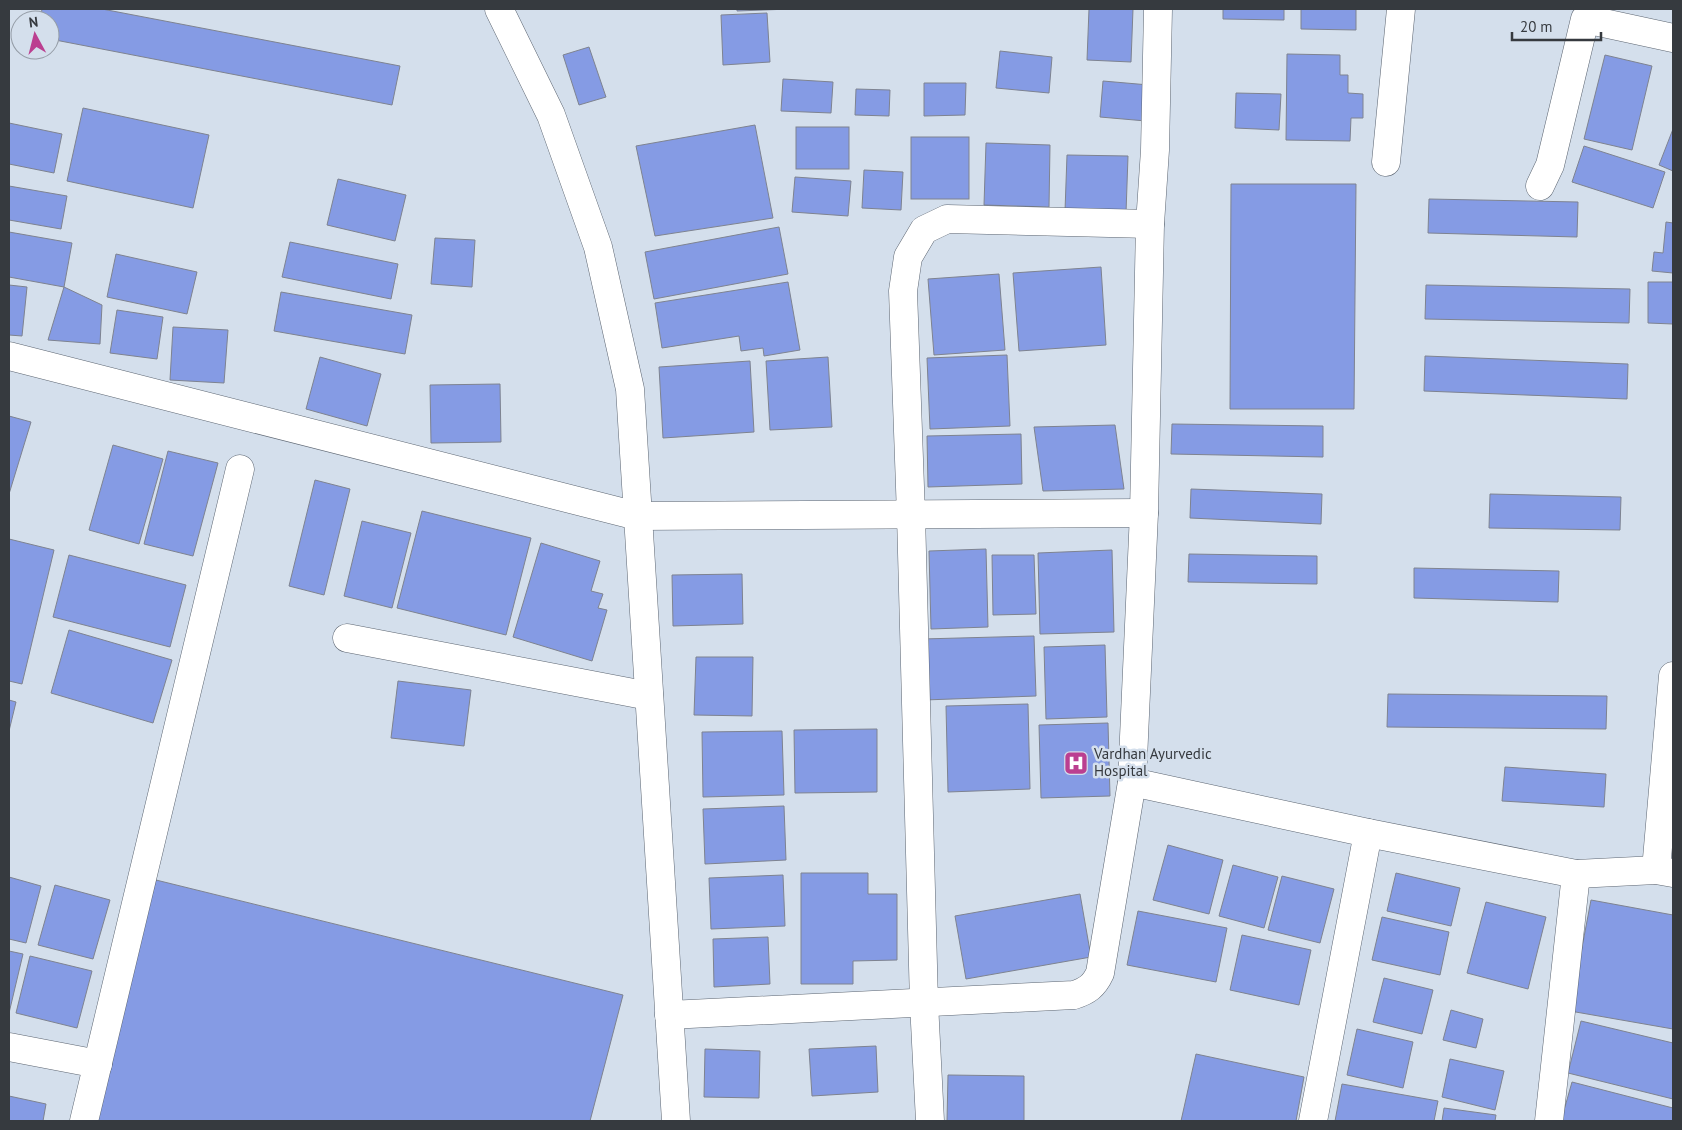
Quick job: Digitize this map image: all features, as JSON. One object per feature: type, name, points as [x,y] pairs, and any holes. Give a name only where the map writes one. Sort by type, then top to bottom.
[{"type":"street","points":[[499,9],[551,115],[598,247],[630,388],[676,1121]]},
{"type":"street","points":[[669,1016],[1074,995],[1086,991],[1095,983],[1100,973],[1132,782],[1144,514],[1150,224],[1155,150],[1158,9]]},
{"type":"street","points":[[1386,162],[1401,9]]},
{"type":"street","points":[[1540,186],[1550,165],[1585,19],[1673,38]]},
{"type":"street","points":[[930,1121],[924,1003],[903,291],[908,257],[924,230],[947,219],[1150,224]]},
{"type":"street","points":[[9,356],[637,516],[1144,514]]},
{"type":"street","points":[[84,1121],[240,469]]},
{"type":"street","points":[[347,638],[649,696]]},
{"type":"street","points":[[1132,782],[1368,833],[1576,874],[1665,872],[1673,676]]},
{"type":"street","points":[[1313,1121],[1368,833]]},
{"type":"street","points":[[1549,1121],[1576,874]]},
{"type":"street","points":[[9,1047],[98,1064]]},
{"type":"building","points":[[102,9],[400,66],[392,105],[60,41],[60,10],[42,10]]},
{"type":"building","points":[[737,9],[790,9],[737,11]]},
{"type":"building","points":[[1089,9],[1133,9],[1131,62],[1087,60]]},
{"type":"building","points":[[1223,9],[1284,9],[1284,20],[1223,19]]},
{"type":"building","points":[[1301,9],[1356,9],[1356,30],[1301,29]]},
{"type":"building","points":[[767,13],[770,62],[723,65],[721,15]]},
{"type":"building","points":[[589,47],[606,97],[579,105],[563,55]]},
{"type":"building","points":[[1000,51],[1052,57],[1049,93],[996,88]]},
{"type":"building","points":[[1287,54],[1340,55],[1340,75],[1348,75],[1348,93],[1363,94],[1363,118],[1351,118],[1350,141],[1286,140]]},
{"type":"building","points":[[1605,55],[1652,66],[1632,150],[1584,139]]},
{"type":"building","points":[[783,79],[833,82],[831,113],[781,111]]},
{"type":"building","points":[[1103,81],[1149,85],[1146,121],[1100,117]]},
{"type":"building","points":[[924,83],[966,83],[965,115],[924,116]]},
{"type":"building","points":[[856,89],[890,90],[889,116],[855,115]]},
{"type":"building","points":[[1236,93],[1281,94],[1279,130],[1235,128]]},
{"type":"building","points":[[83,108],[209,135],[193,208],[67,181]]},
{"type":"building","points":[[9,123],[62,134],[54,173],[9,164]]},
{"type":"building","points":[[755,125],[773,218],[655,236],[636,146]]},
{"type":"building","points":[[796,127],[849,127],[849,169],[796,169]]},
{"type":"building","points":[[1673,129],[1673,171],[1659,165]]},
{"type":"building","points":[[911,137],[969,137],[969,199],[911,199]]},
{"type":"building","points":[[986,143],[1050,145],[1049,207],[984,205]]},
{"type":"building","points":[[1584,146],[1665,172],[1653,208],[1572,182]]},
{"type":"building","points":[[1067,155],[1128,156],[1126,213],[1065,211]]},
{"type":"building","points":[[864,170],[903,172],[901,210],[862,208]]},
{"type":"building","points":[[795,177],[851,181],[848,216],[792,212]]},
{"type":"building","points":[[338,179],[406,195],[395,241],[327,225]]},
{"type":"building","points":[[1231,184],[1356,184],[1354,409],[1230,409]]},
{"type":"building","points":[[9,186],[67,196],[61,229],[9,220]]},
{"type":"building","points":[[1429,199],[1578,202],[1577,237],[1428,233]]},
{"type":"building","points":[[1666,222],[1673,223],[1673,273],[1652,271],[1654,252],[1663,253]]},
{"type":"building","points":[[779,227],[788,274],[654,299],[645,252]]},
{"type":"building","points":[[9,232],[72,243],[64,287],[9,277]]},
{"type":"building","points":[[435,238],[475,240],[472,287],[431,284]]},
{"type":"building","points":[[290,242],[398,264],[391,299],[282,277]]},
{"type":"building","points":[[116,254],[197,272],[187,314],[107,297]]},
{"type":"building","points":[[1101,267],[1106,345],[1019,351],[1013,273]]},
{"type":"building","points":[[999,274],[1005,350],[934,355],[928,279]]},
{"type":"building","points":[[788,282],[800,350],[764,356],[763,348],[741,351],[739,336],[662,348],[655,303]]},
{"type":"building","points":[[1648,282],[1673,282],[1673,324],[1648,323]]},
{"type":"building","points":[[9,285],[27,287],[22,336],[9,335]]},
{"type":"building","points":[[1426,285],[1630,289],[1629,323],[1425,319]]},
{"type":"building","points":[[64,287],[102,305],[100,344],[48,340]]},
{"type":"building","points":[[281,292],[412,315],[405,354],[274,331]]},
{"type":"building","points":[[117,310],[163,317],[157,359],[110,353]]},
{"type":"building","points":[[173,327],[228,330],[224,383],[170,380]]},
{"type":"building","points":[[1007,355],[1010,426],[930,429],[927,358]]},
{"type":"building","points":[[1425,356],[1628,364],[1627,399],[1424,391]]},
{"type":"building","points":[[320,357],[381,374],[367,426],[306,409]]},
{"type":"building","points":[[828,357],[832,427],[770,430],[766,361]]},
{"type":"building","points":[[750,361],[754,432],[663,438],[659,367]]},
{"type":"building","points":[[500,384],[501,442],[431,443],[430,385]]},
{"type":"building","points":[[9,416],[31,422],[9,494]]},
{"type":"building","points":[[1172,424],[1323,426],[1323,457],[1171,454]]},
{"type":"building","points":[[1115,425],[1124,489],[1043,491],[1034,427]]},
{"type":"building","points":[[1021,434],[1022,484],[928,487],[927,436]]},
{"type":"building","points":[[113,445],[163,459],[139,544],[89,530]]},
{"type":"building","points":[[168,451],[218,463],[193,556],[144,544]]},
{"type":"building","points":[[315,480],[350,489],[324,595],[289,586]]},
{"type":"building","points":[[1191,489],[1322,494],[1321,524],[1190,518]]},
{"type":"building","points":[[1490,494],[1621,497],[1620,530],[1489,528]]},
{"type":"building","points":[[422,511],[531,538],[506,635],[397,608]]},
{"type":"building","points":[[362,521],[411,533],[392,608],[344,596]]},
{"type":"building","points":[[9,539],[54,550],[22,684],[9,681]]},
{"type":"building","points":[[541,543],[600,561],[591,591],[603,594],[598,608],[607,610],[592,661],[513,637]]},
{"type":"building","points":[[986,549],[988,627],[931,629],[929,551]]},
{"type":"building","points":[[1112,550],[1114,632],[1040,634],[1038,553]]},
{"type":"building","points":[[1189,554],[1317,556],[1317,584],[1188,582]]},
{"type":"building","points":[[69,555],[186,585],[170,647],[53,617]]},
{"type":"building","points":[[992,555],[1034,555],[1036,614],[993,615]]},
{"type":"building","points":[[1414,568],[1559,571],[1558,602],[1414,598]]},
{"type":"building","points":[[742,574],[743,624],[673,626],[672,575]]},
{"type":"building","points":[[69,630],[172,660],[153,723],[51,693]]},
{"type":"building","points":[[1034,636],[1036,696],[924,700],[922,639]]},
{"type":"building","points":[[1105,645],[1107,717],[1046,719],[1044,647]]},
{"type":"building","points":[[696,657],[753,657],[752,716],[694,715]]},
{"type":"building","points":[[398,681],[471,690],[464,746],[391,738]]},
{"type":"building","points":[[1388,694],[1607,696],[1606,729],[1387,727]]},
{"type":"building","points":[[9,700],[16,702],[9,731]]},
{"type":"building","points":[[1028,704],[1030,789],[948,792],[946,706]]},
{"type":"building","points":[[1108,723],[1110,796],[1041,798],[1039,725]]},
{"type":"building","points":[[877,729],[877,792],[795,793],[794,730]]},
{"type":"building","points":[[782,731],[784,795],[703,797],[702,732]]},
{"type":"building","points":[[1505,767],[1606,774],[1604,807],[1502,801]]},
{"type":"building","points":[[784,806],[786,860],[705,864],[703,809]]},
{"type":"building","points":[[1168,845],[1223,860],[1209,914],[1153,900]]},
{"type":"building","points":[[1233,865],[1278,877],[1264,928],[1219,916]]},
{"type":"building","points":[[801,873],[868,873],[868,894],[897,894],[897,960],[853,961],[853,984],[801,984]]},
{"type":"building","points":[[1396,873],[1460,888],[1451,926],[1387,911]]},
{"type":"building","points":[[783,875],[785,926],[711,929],[709,878]]},
{"type":"building","points":[[1282,876],[1334,889],[1320,943],[1268,930]]},
{"type":"building","points":[[9,877],[41,886],[26,943],[9,939]]},
{"type":"building","points":[[156,880],[623,995],[590,1121],[89,1121]]},
{"type":"building","points":[[55,885],[110,900],[93,959],[38,945]]},
{"type":"building","points":[[1080,894],[1091,957],[966,979],[955,916]]},
{"type":"building","points":[[1591,900],[1673,915],[1673,1029],[1570,1011]]},
{"type":"building","points":[[1486,902],[1546,917],[1528,989],[1467,973]]},
{"type":"building","points":[[1138,911],[1227,928],[1216,982],[1127,965]]},
{"type":"building","points":[[1382,917],[1449,932],[1440,975],[1372,960]]},
{"type":"building","points":[[1242,935],[1311,950],[1299,1005],[1230,990]]},
{"type":"building","points":[[768,937],[770,984],[714,987],[713,939]]},
{"type":"building","points":[[9,951],[23,954],[9,1013]]},
{"type":"building","points":[[30,956],[92,971],[77,1028],[16,1013]]},
{"type":"building","points":[[1384,978],[1433,990],[1422,1034],[1373,1022]]},
{"type":"building","points":[[1451,1010],[1483,1019],[1476,1048],[1443,1040]]},
{"type":"building","points":[[1581,1021],[1673,1043],[1673,1099],[1568,1073]]},
{"type":"building","points":[[1357,1029],[1413,1042],[1403,1088],[1347,1075]]},
{"type":"building","points":[[876,1046],[878,1092],[812,1096],[809,1049]]},
{"type":"building","points":[[705,1049],[760,1051],[759,1098],[704,1097]]},
{"type":"building","points":[[1196,1054],[1304,1077],[1296,1121],[1181,1121]]},
{"type":"building","points":[[1450,1059],[1504,1071],[1495,1110],[1442,1097]]},
{"type":"building","points":[[948,1075],[1024,1076],[1024,1121],[947,1121]]},
{"type":"building","points":[[1572,1082],[1673,1108],[1673,1121],[1561,1121]]},
{"type":"building","points":[[1342,1084],[1438,1101],[1434,1121],[1335,1121]]},
{"type":"building","points":[[9,1096],[46,1104],[43,1121],[9,1121]]},
{"type":"building","points":[[1444,1108],[1496,1115],[1495,1121],[1442,1121]]},
{"type":"place","name":"Vardhan Ayurvedic Hospital","points":[[1076,763]]}]
